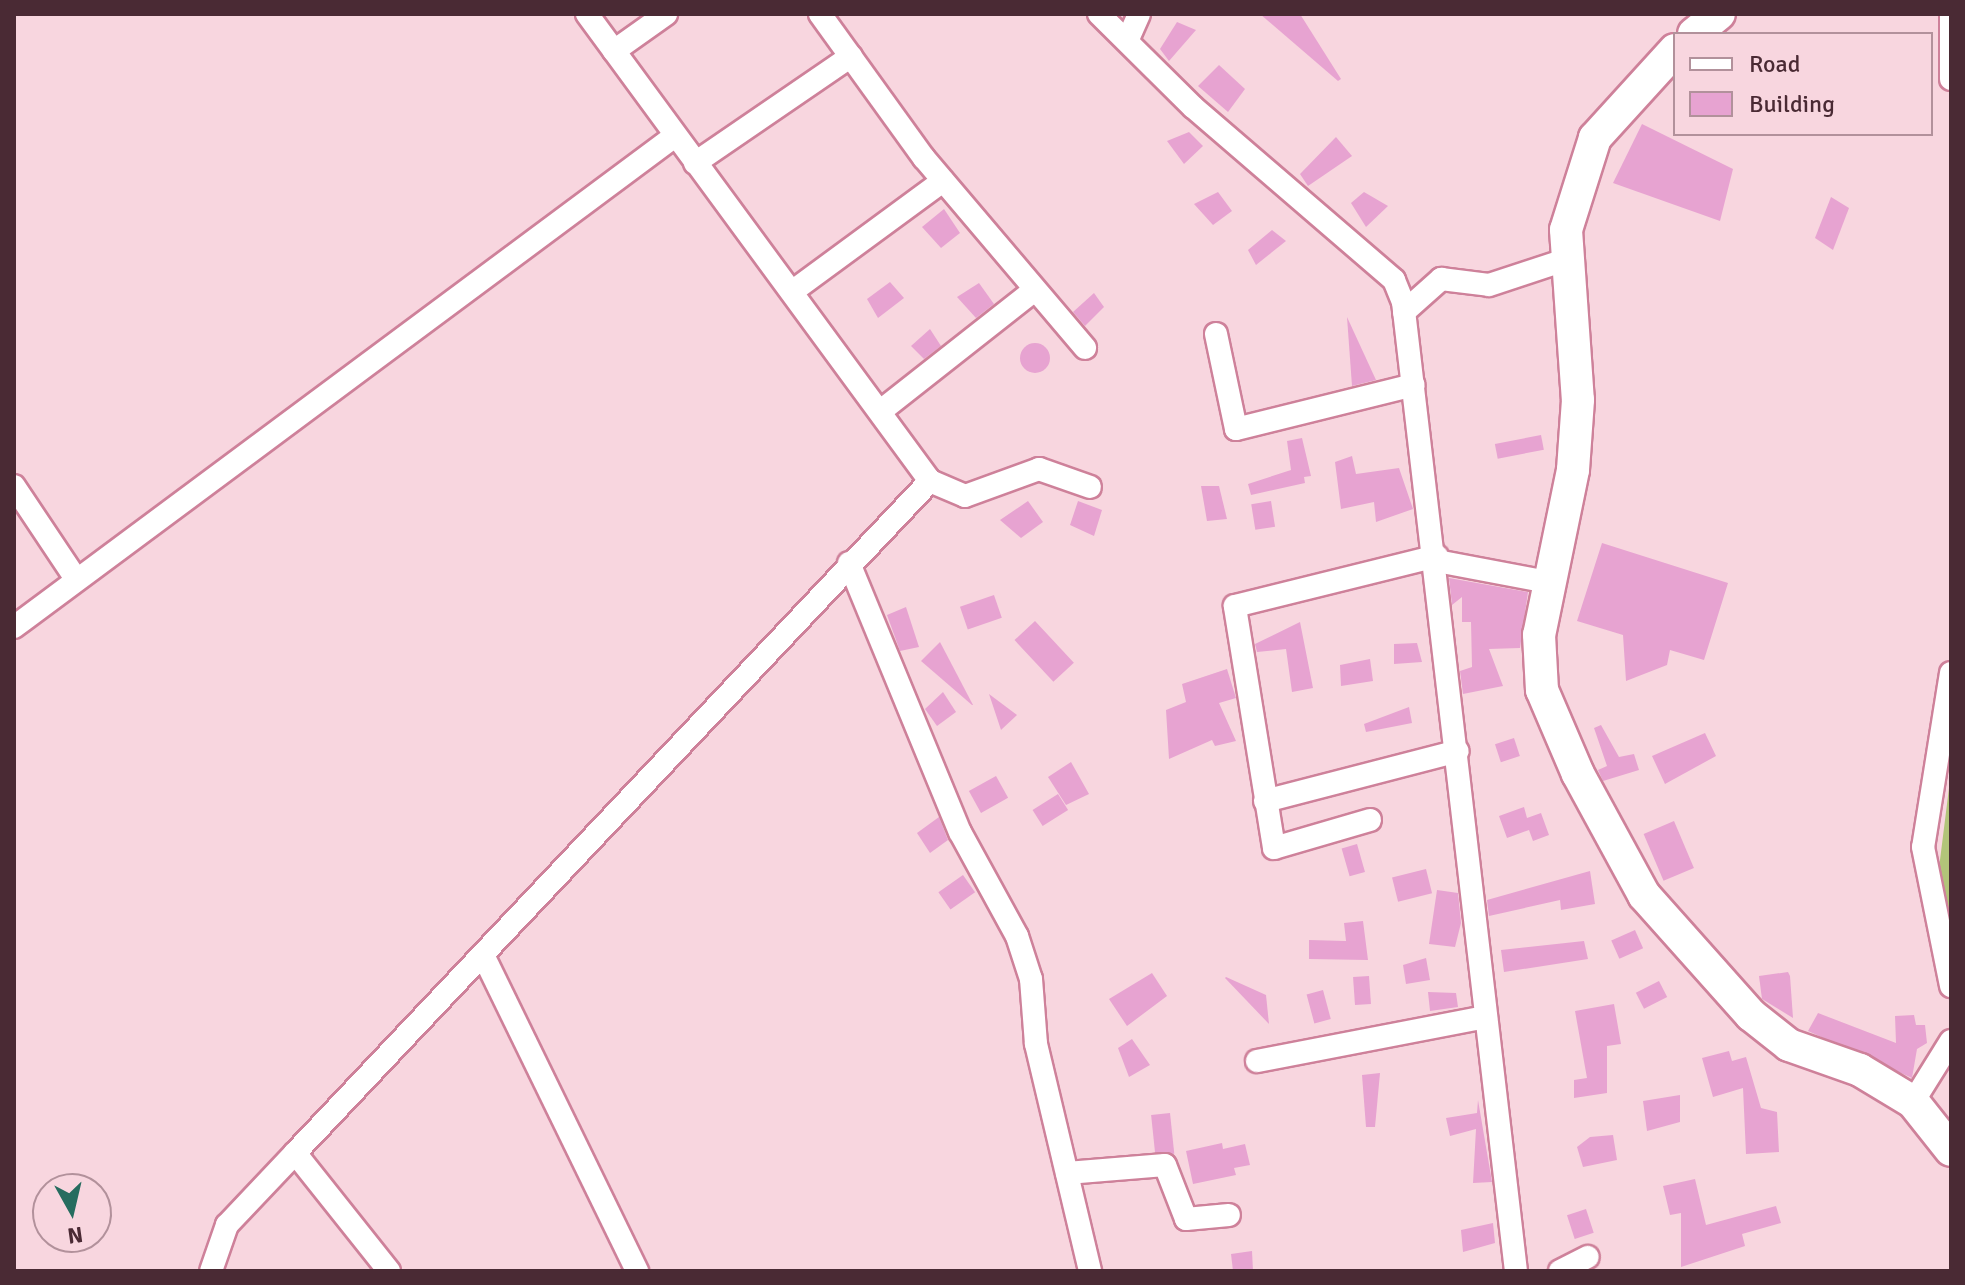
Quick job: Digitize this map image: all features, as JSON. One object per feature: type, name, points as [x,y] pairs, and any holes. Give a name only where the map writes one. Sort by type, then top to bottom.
[{"type":"street","points":[[587,14],[695,163],[882,410],[930,481],[965,496],[1039,469],[1090,487]]},
{"type":"street","points":[[614,51],[666,14]]},
{"type":"street","points":[[820,14],[943,181],[1033,291],[1085,348]]},
{"type":"street","points":[[1099,14],[1128,39],[1193,107],[1394,280],[1404,312],[1437,558],[1516,1271]]},
{"type":"street","points":[[1128,39],[1139,14]]},
{"type":"street","points":[[1696,32],[1719,14]]},
{"type":"street","points":[[1951,14],[1951,79]]},
{"type":"street","points":[[1673,52],[1595,138],[1569,218],[1568,259],[1578,400],[1573,470],[1553,583],[1539,635],[1542,690],[1578,774],[1644,895],[1751,1015],[1789,1045],[1860,1070],[1913,1102],[1951,1150]]},
{"type":"street","points":[[695,163],[851,56]]},
{"type":"street","points":[[14,627],[675,136]]},
{"type":"street","points":[[793,291],[943,181]]},
{"type":"street","points":[[1394,280],[1489,285],[1568,259]]},
{"type":"street","points":[[1404,312],[1434,281]]},
{"type":"street","points":[[882,410],[1033,291]]},
{"type":"street","points":[[1216,334],[1236,429],[1414,385]]},
{"type":"street","points":[[211,1271],[227,1225],[849,563],[930,481]]},
{"type":"street","points":[[14,486],[76,579]]},
{"type":"street","points":[[1370,820],[1274,848],[1235,606],[1437,558],[1553,583]]},
{"type":"street","points":[[849,563],[960,832],[1017,936],[1031,979],[1036,1044],[1090,1271]]},
{"type":"street","points":[[1951,673],[1923,847],[1951,986]]},
{"type":"street","points":[[1265,801],[1458,751]]},
{"type":"street","points":[[483,955],[637,1271]]},
{"type":"street","points":[[1257,1061],[1486,1017]]},
{"type":"street","points":[[1913,1102],[1951,1041]]},
{"type":"street","points":[[295,1153],[389,1271]]},
{"type":"street","points":[[1067,1173],[1165,1165],[1186,1219],[1229,1215]]},
{"type":"street","points":[[1560,1271],[1588,1257]]},
{"type":"green space","points":[[1951,772],[1951,935],[1937,884]]},
{"type":"building","points":[[1260,14],[1300,14],[1341,79],[1338,81]]},
{"type":"building","points":[[1177,22],[1196,30],[1169,61],[1160,49]]},
{"type":"building","points":[[1219,65],[1245,89],[1228,112],[1198,86]]},
{"type":"building","points":[[1642,124],[1733,169],[1720,221],[1613,183]]},
{"type":"building","points":[[1189,132],[1203,146],[1184,164],[1167,141]]},
{"type":"building","points":[[1336,137],[1352,156],[1308,186],[1300,174]]},
{"type":"building","points":[[1218,192],[1232,211],[1213,225],[1194,204]]},
{"type":"building","points":[[1364,192],[1388,206],[1366,227],[1351,203]]},
{"type":"building","points":[[1831,197],[1849,208],[1833,250],[1815,238]]},
{"type":"building","points":[[944,209],[960,233],[941,248],[922,227]]},
{"type":"building","points":[[1272,230],[1286,241],[1256,265],[1248,250]]},
{"type":"building","points":[[890,282],[904,298],[878,318],[867,299]]},
{"type":"building","points":[[979,283],[994,304],[976,318],[957,297]]},
{"type":"building","points":[[1094,293],[1104,307],[1085,326],[1073,312]]},
{"type":"building","points":[[1347,317],[1376,380],[1352,386]]},
{"type":"building","points":[[930,329],[941,346],[924,359],[911,346]]},
{"type":"building","points":[[1035,343],[1046,347],[1050,358],[1046,369],[1035,373],[1024,369],[1020,358],[1024,347]]},
{"type":"building","points":[[1541,435],[1544,450],[1498,459],[1495,444]]},
{"type":"building","points":[[1302,438],[1311,476],[1304,477],[1305,483],[1251,495],[1248,484],[1291,470],[1287,441]]},
{"type":"building","points":[[1352,456],[1356,474],[1399,468],[1413,509],[1376,522],[1374,502],[1341,509],[1335,462]]},
{"type":"building","points":[[1201,486],[1219,486],[1227,519],[1207,521]]},
{"type":"building","points":[[1028,501],[1043,522],[1021,538],[1000,520]]},
{"type":"building","points":[[1078,501],[1102,510],[1094,536],[1070,525]]},
{"type":"building","points":[[1271,501],[1275,527],[1255,530],[1251,504]]},
{"type":"building","points":[[1602,543],[1728,583],[1704,660],[1670,650],[1667,665],[1626,681],[1623,635],[1577,621]]},
{"type":"building","points":[[1449,578],[1528,592],[1520,648],[1489,649],[1503,686],[1463,694],[1460,671],[1472,667],[1471,622],[1462,622],[1462,597],[1452,605]]},
{"type":"building","points":[[994,595],[1002,618],[968,629],[960,607]]},
{"type":"building","points":[[906,607],[919,647],[900,651],[887,615]]},
{"type":"building","points":[[1035,621],[1074,663],[1053,682],[1015,640]]},
{"type":"building","points":[[1300,622],[1313,688],[1292,692],[1286,649],[1257,652],[1255,644]]},
{"type":"building","points":[[940,642],[973,705],[921,661]]},
{"type":"building","points":[[1417,643],[1422,662],[1394,664],[1394,644]]},
{"type":"building","points":[[1370,659],[1373,681],[1341,686],[1340,665]]},
{"type":"building","points":[[1227,669],[1236,698],[1219,703],[1236,741],[1215,746],[1212,740],[1169,759],[1166,710],[1186,702],[1182,684]]},
{"type":"building","points":[[943,692],[956,712],[937,726],[925,709]]},
{"type":"building","points":[[989,694],[1017,715],[1001,730]]},
{"type":"building","points":[[1409,707],[1412,723],[1366,732],[1364,724]]},
{"type":"building","points":[[1601,725],[1619,757],[1634,754],[1639,770],[1603,781],[1598,770],[1607,766],[1594,728]]},
{"type":"building","points":[[1705,733],[1716,756],[1665,784],[1652,756]]},
{"type":"building","points":[[1514,738],[1520,756],[1501,762],[1495,744]]},
{"type":"building","points":[[1071,762],[1089,794],[1066,805],[1048,777]]},
{"type":"building","points":[[996,776],[1008,798],[981,813],[969,791]]},
{"type":"building","points":[[1058,794],[1068,810],[1043,826],[1033,810]]},
{"type":"building","points":[[1524,807],[1527,818],[1541,813],[1549,835],[1533,841],[1529,830],[1507,838],[1499,816]]},
{"type":"building","points":[[939,817],[948,840],[930,853],[917,833]]},
{"type":"building","points":[[1674,821],[1694,868],[1664,881],[1644,834]]},
{"type":"building","points":[[1357,844],[1365,872],[1350,876],[1342,848]]},
{"type":"building","points":[[1426,869],[1432,893],[1398,902],[1392,877]]},
{"type":"building","points":[[1590,871],[1595,904],[1561,910],[1560,900],[1489,916],[1487,900]]},
{"type":"building","points":[[963,875],[975,892],[950,909],[938,892]]},
{"type":"building","points":[[1437,890],[1458,893],[1461,923],[1455,947],[1429,944]]},
{"type":"building","points":[[1363,921],[1368,960],[1309,959],[1309,940],[1346,941],[1344,923]]},
{"type":"building","points":[[1635,930],[1643,948],[1619,959],[1611,941]]},
{"type":"building","points":[[1584,941],[1588,959],[1504,972],[1501,950]]},
{"type":"building","points":[[1426,958],[1430,980],[1406,984],[1403,965]]},
{"type":"building","points":[[1788,972],[1793,1018],[1762,999],[1759,976]]},
{"type":"building","points":[[1152,973],[1167,996],[1127,1026],[1109,999]]},
{"type":"building","points":[[1369,976],[1371,1004],[1355,1005],[1353,977]]},
{"type":"building","points":[[1225,978],[1266,995],[1269,1024]]},
{"type":"building","points":[[1659,981],[1667,997],[1644,1009],[1636,993]]},
{"type":"building","points":[[1323,990],[1331,1019],[1314,1023],[1307,994]]},
{"type":"building","points":[[1428,992],[1456,993],[1458,1007],[1430,1011]]},
{"type":"building","points":[[1614,1004],[1621,1044],[1607,1046],[1607,1093],[1574,1098],[1574,1080],[1587,1078],[1575,1011]]},
{"type":"building","points":[[1818,1013],[1896,1043],[1895,1016],[1914,1015],[1916,1025],[1925,1025],[1927,1043],[1917,1049],[1912,1078],[1808,1031]]},
{"type":"building","points":[[1132,1039],[1150,1065],[1129,1077],[1118,1048]]},
{"type":"building","points":[[1729,1051],[1732,1061],[1746,1057],[1761,1108],[1777,1112],[1779,1152],[1746,1154],[1743,1088],[1713,1097],[1702,1058]]},
{"type":"building","points":[[1380,1073],[1375,1127],[1366,1127],[1362,1075]]},
{"type":"building","points":[[1680,1095],[1680,1122],[1647,1131],[1643,1101]]},
{"type":"building","points":[[1478,1100],[1492,1182],[1473,1183],[1476,1129],[1450,1136],[1446,1118],[1477,1113]]},
{"type":"building","points":[[1170,1113],[1174,1154],[1155,1156],[1151,1115]]},
{"type":"building","points":[[1613,1135],[1617,1160],[1583,1167],[1577,1147],[1590,1137]]},
{"type":"building","points":[[1222,1143],[1223,1149],[1245,1144],[1250,1165],[1234,1168],[1236,1175],[1193,1184],[1186,1151]]},
{"type":"building","points":[[1695,1179],[1706,1225],[1776,1206],[1781,1223],[1742,1234],[1745,1246],[1681,1267],[1681,1213],[1670,1215],[1663,1186]]},
{"type":"building","points":[[1586,1209],[1594,1233],[1575,1239],[1567,1215]]},
{"type":"building","points":[[1493,1223],[1495,1243],[1463,1252],[1461,1230]]},
{"type":"building","points":[[1252,1251],[1253,1271],[1233,1271],[1231,1254]]}]
